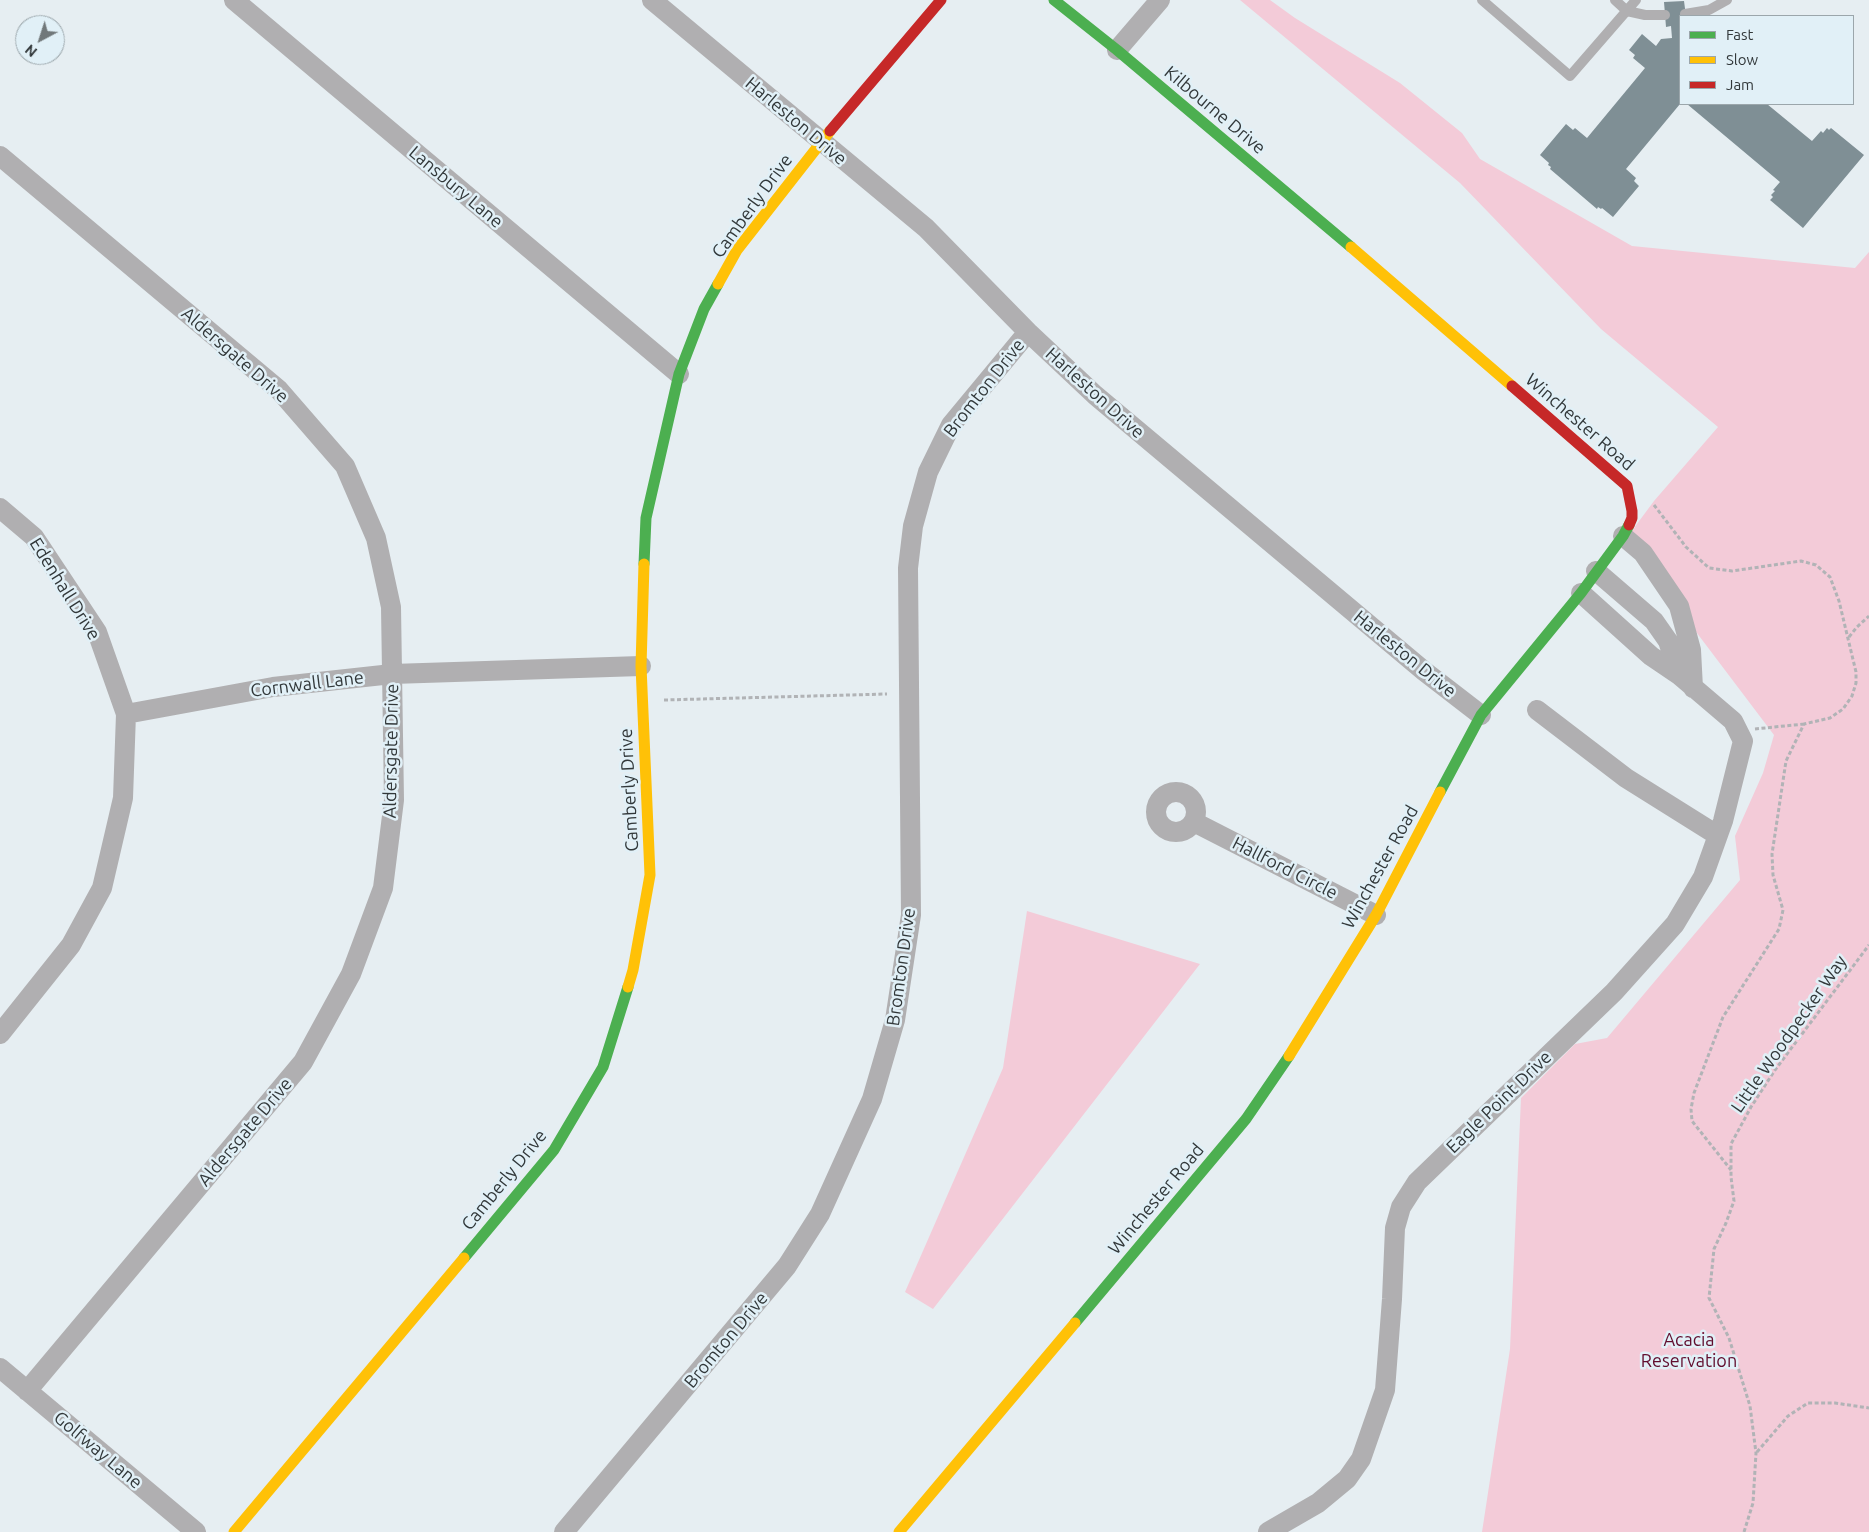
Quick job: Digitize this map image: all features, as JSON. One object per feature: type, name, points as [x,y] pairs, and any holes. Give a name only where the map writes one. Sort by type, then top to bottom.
[{"type":"street","name":"Lansbury Lane","points":[[234,0],[679,374]]},
{"type":"street","name":"Harleston Drive","points":[[652,0],[926,228],[1028,332],[1103,402],[1424,671],[1481,715]]},
{"type":"street","name":"Camberly Drive","points":[[234,1532],[554,1150],[603,1067],[634,970],[650,876],[641,666],[646,518],[679,374],[704,309],[737,250],[822,142],[941,0]]},
{"type":"street","name":"Kilbourne Drive","points":[[1054,0],[1353,249]]},
{"type":"street","points":[[1116,50],[1160,0]]},
{"type":"street","name":"Aldersgate Drive","points":[[0,156],[279,390],[345,466],[376,538],[391,607],[394,800],[382,888],[351,974],[303,1062],[27,1391]]},
{"type":"street","name":"Winchester Road","points":[[899,1532],[1246,1119],[1295,1047],[1376,915],[1481,715],[1580,593],[1623,536],[1632,518],[1627,486],[1353,249]]},
{"type":"street","name":"Bromton Drive","points":[[564,1532],[787,1266],[820,1214],[872,1099],[895,1020],[911,915],[908,568],[913,526],[928,472],[951,425],[1028,332]]},
{"type":"street","name":"Edenhall Drive","points":[[0,508],[34,537],[97,632],[126,714],[122,798],[102,888],[71,945],[0,1034]]},
{"type":"street","points":[[1623,536],[1643,553],[1678,606],[1691,650],[1686,681]]},
{"type":"street","points":[[1596,571],[1654,621],[1668,641],[1686,681]]},
{"type":"street","points":[[1580,593],[1652,656],[1686,681],[1733,721],[1739,733]]},
{"type":"street","name":"Cornwall Lane","points":[[126,714],[273,687],[392,674],[641,666]]},
{"type":"street","points":[[1537,710],[1626,778],[1718,836]]},
{"type":"street","name":"Eagle Point Drive","points":[[1268,1532],[1318,1503],[1348,1479],[1361,1460],[1385,1390],[1395,1228],[1402,1206],[1417,1182],[1630,976],[1675,924],[1703,877],[1718,836],[1744,741],[1739,733]]},
{"type":"street","name":"Hallford Circle","points":[[1194,822],[1376,915]]},
{"type":"street","name":"Golfway Lane","points":[[0,1368],[196,1532]]},
{"type":"lane","points":[[1482,0],[1570,76],[1636,0]]},
{"type":"lane","points":[[1614,0],[1627,11],[1645,15],[1665,15]]},
{"type":"lane","points":[[1685,14],[1709,10],[1727,0]]},
{"type":"path","points":[[1654,505],[1686,548],[1709,568],[1732,572],[1801,561],[1816,565],[1830,577],[1839,601],[1856,672],[1856,683],[1852,696],[1843,709],[1830,718],[1804,724],[1766,727],[1739,733]]},
{"type":"path","points":[[1849,637],[1869,616]]},
{"type":"path","points":[[664,700],[887,694]]},
{"type":"path","points":[[1731,1170],[1692,1121],[1690,1109],[1694,1093],[1723,1016],[1779,929],[1784,910],[1773,875],[1774,832],[1786,761],[1804,724]]},
{"type":"path","name":"Little Woodpecker Way","points":[[1744,1532],[1753,1503],[1756,1453],[1750,1406],[1729,1338],[1709,1298],[1714,1249],[1734,1201],[1731,1144],[1751,1107],[1775,1070],[1869,945]]},
{"type":"path","points":[[1756,1453],[1788,1416],[1808,1403],[1835,1403],[1869,1408]]},
{"type":"green space","name":"Acacia Reservation","points":[[1240,0],[1270,0],[1295,18],[1400,83],[1462,133],[1480,159],[1632,246],[1855,268],[1869,252],[1869,1532],[1482,1532],[1510,1349],[1521,1098],[1575,1044],[1607,1038],[1740,880],[1735,836],[1763,773],[1774,735],[1638,555],[1631,532],[1654,501],[1718,427],[1601,329],[1460,183]]},
{"type":"green space","points":[[1027,911],[1200,964],[933,1309],[905,1292],[1003,1068]]},
{"type":"building","points":[[1684,1],[1686,15],[1679,15],[1679,105],[1626,169],[1636,178],[1634,181],[1639,186],[1613,217],[1602,208],[1598,207],[1597,209],[1550,169],[1549,163],[1540,155],[1566,124],[1573,130],[1575,128],[1587,138],[1645,68],[1633,58],[1635,55],[1629,50],[1642,34],[1656,46],[1661,39],[1672,38],[1671,26],[1666,27],[1664,2]]},
{"type":"building","points":[[1688,105],[1768,105],[1812,141],[1821,131],[1823,133],[1827,128],[1829,130],[1831,128],[1864,155],[1803,228],[1770,200],[1773,197],[1771,195],[1775,191],[1773,190],[1780,182]]},
{"type":"traffic: fast","points":[[1054,0],[1117,50],[1351,247]]},
{"type":"traffic: fast","points":[[644,564],[646,518],[679,374],[704,309],[718,284]]},
{"type":"traffic: fast","points":[[1440,792],[1481,715],[1581,593],[1629,525]]},
{"type":"traffic: fast","points":[[464,1258],[554,1150],[603,1067],[628,987]]},
{"type":"traffic: fast","points":[[1075,1323],[1246,1119],[1289,1056]]},
{"type":"traffic: slow","points":[[718,284],[737,250],[830,131]]},
{"type":"traffic: slow","points":[[1351,247],[1512,386]]},
{"type":"traffic: slow","points":[[628,987],[633,970],[650,875],[641,666],[644,564]]},
{"type":"traffic: slow","points":[[1289,1056],[1376,915],[1440,792]]},
{"type":"traffic: slow","points":[[234,1532],[464,1258]]},
{"type":"traffic: slow","points":[[899,1532],[1075,1323]]},
{"type":"traffic: jam","points":[[830,131],[941,0]]},
{"type":"traffic: jam","points":[[1512,386],[1627,486],[1632,511],[1629,525]]}]
